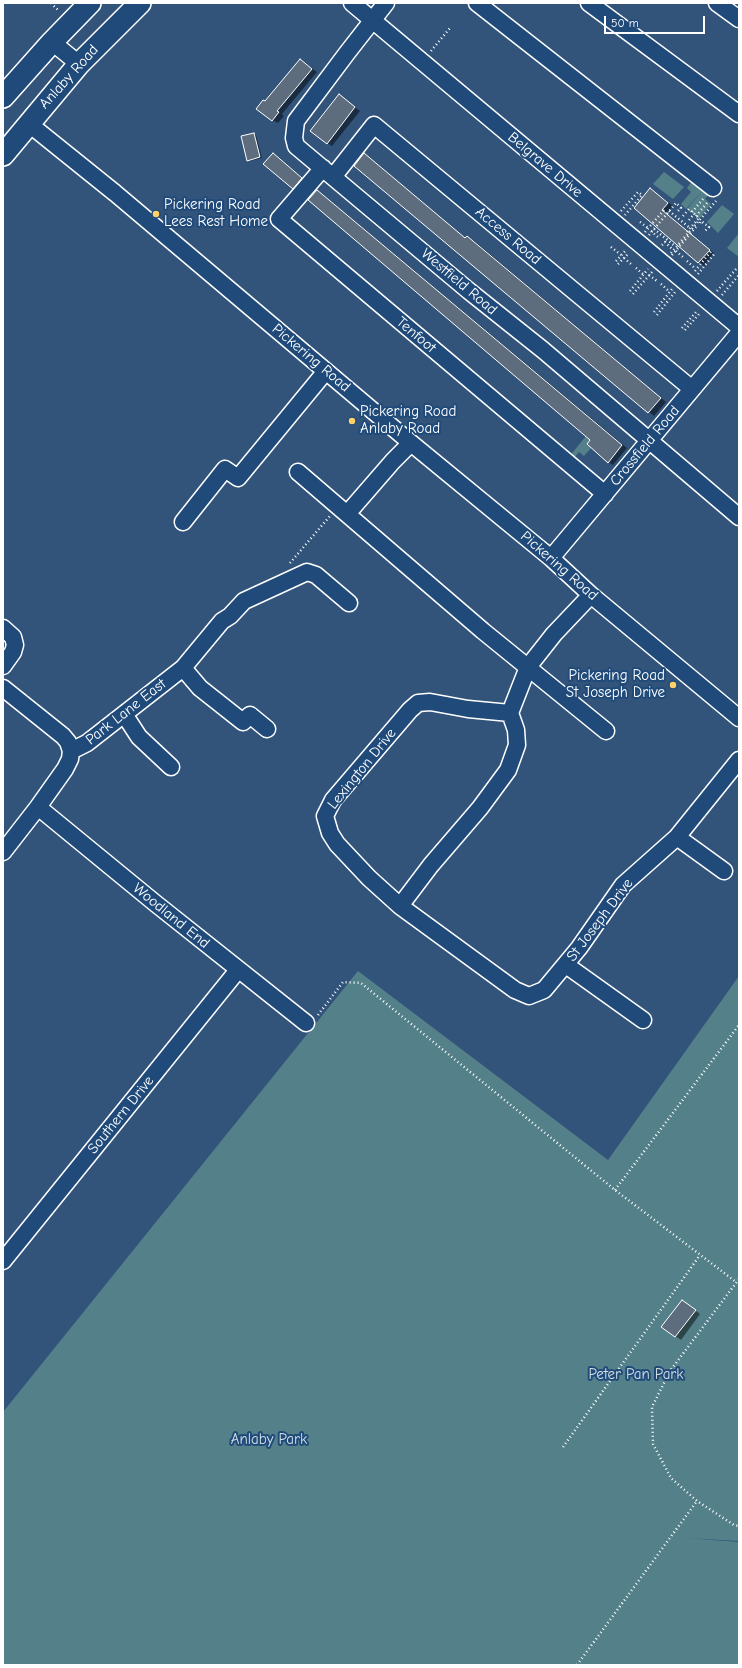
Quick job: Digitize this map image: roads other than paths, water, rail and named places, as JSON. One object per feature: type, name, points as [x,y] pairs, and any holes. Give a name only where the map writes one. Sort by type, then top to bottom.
[{"type":"main road","points":[[3,97],[52,42],[90,3]]},
{"type":"main road","name":"Anlaby Road","points":[[3,155],[28,123],[79,64],[140,3]]},
{"type":"street","name":"Belgrave Drive","points":[[352,3],[739,327]]},
{"type":"street","points":[[373,20],[386,3]]},
{"type":"street","points":[[477,3],[710,198]]},
{"type":"street","points":[[589,3],[739,114]]},
{"type":"street","points":[[716,3],[739,19]]},
{"type":"street","name":"Westfield Road","points":[[373,20],[296,121],[294,138],[296,146],[469,291],[543,350],[739,517]]},
{"type":"street","points":[[52,42],[79,64]]},
{"type":"street","name":"Pickering Road","points":[[28,123],[115,193],[411,443],[551,558],[591,594],[739,718]]},
{"type":"street","name":"Access Road","points":[[328,172],[374,125],[692,389]]},
{"type":"street","name":"Tenfoot","points":[[328,172],[279,219],[604,494]]},
{"type":"street","name":"Crossfield Road","points":[[551,558],[739,333]]},
{"type":"street","points":[[183,522],[226,470],[238,478],[326,371]]},
{"type":"street","points":[[347,514],[393,461],[411,443]]},
{"type":"street","points":[[298,472],[528,667],[606,731]]},
{"type":"street","name":"Park Lane East","points":[[3,852],[38,807],[70,759],[71,751],[87,743],[183,668],[222,621],[230,616],[244,601],[307,572],[316,575],[350,603]]},
{"type":"street","points":[[400,906],[431,865],[480,808],[508,770],[517,746],[516,730],[510,713],[528,667],[554,634],[591,594]]},
{"type":"street","points":[[3,628],[13,637],[15,644],[13,652],[3,666]]},
{"type":"street","points":[[183,668],[200,688],[243,722],[250,715],[267,729]]},
{"type":"street","points":[[3,688],[63,736],[68,742],[71,751]]},
{"type":"street","name":"Lexington Drive","points":[[442,936],[400,906],[369,878],[330,833],[325,816],[333,800],[410,710],[418,703],[430,702],[468,709],[510,713]]},
{"type":"street","points":[[124,714],[139,737],[171,767]]},
{"type":"street","name":"St Joseph Drive","points":[[442,936],[515,990],[529,996],[544,990],[566,965],[623,885],[677,837],[739,760]]},
{"type":"street","name":"Woodland End","points":[[38,807],[238,970],[306,1022]]},
{"type":"street","points":[[677,837],[724,871]]},
{"type":"street","points":[[566,965],[643,1020]]},
{"type":"street","name":"Southern Drive","points":[[3,1261],[238,970]]},
{"type":"place","name":"Pickering Road Lees Rest Home","points":[[156,214]]},
{"type":"place","name":"Pickering Road Anlaby Road","points":[[352,421]]},
{"type":"place","name":"Pickering Road St Joseph Drive","points":[[673,685]]},
{"type":"park label","name":"Peter Pan Park","points":[[636,1375]]},
{"type":"park label","name":"Anlaby Park","points":[[269,1440]]}]
